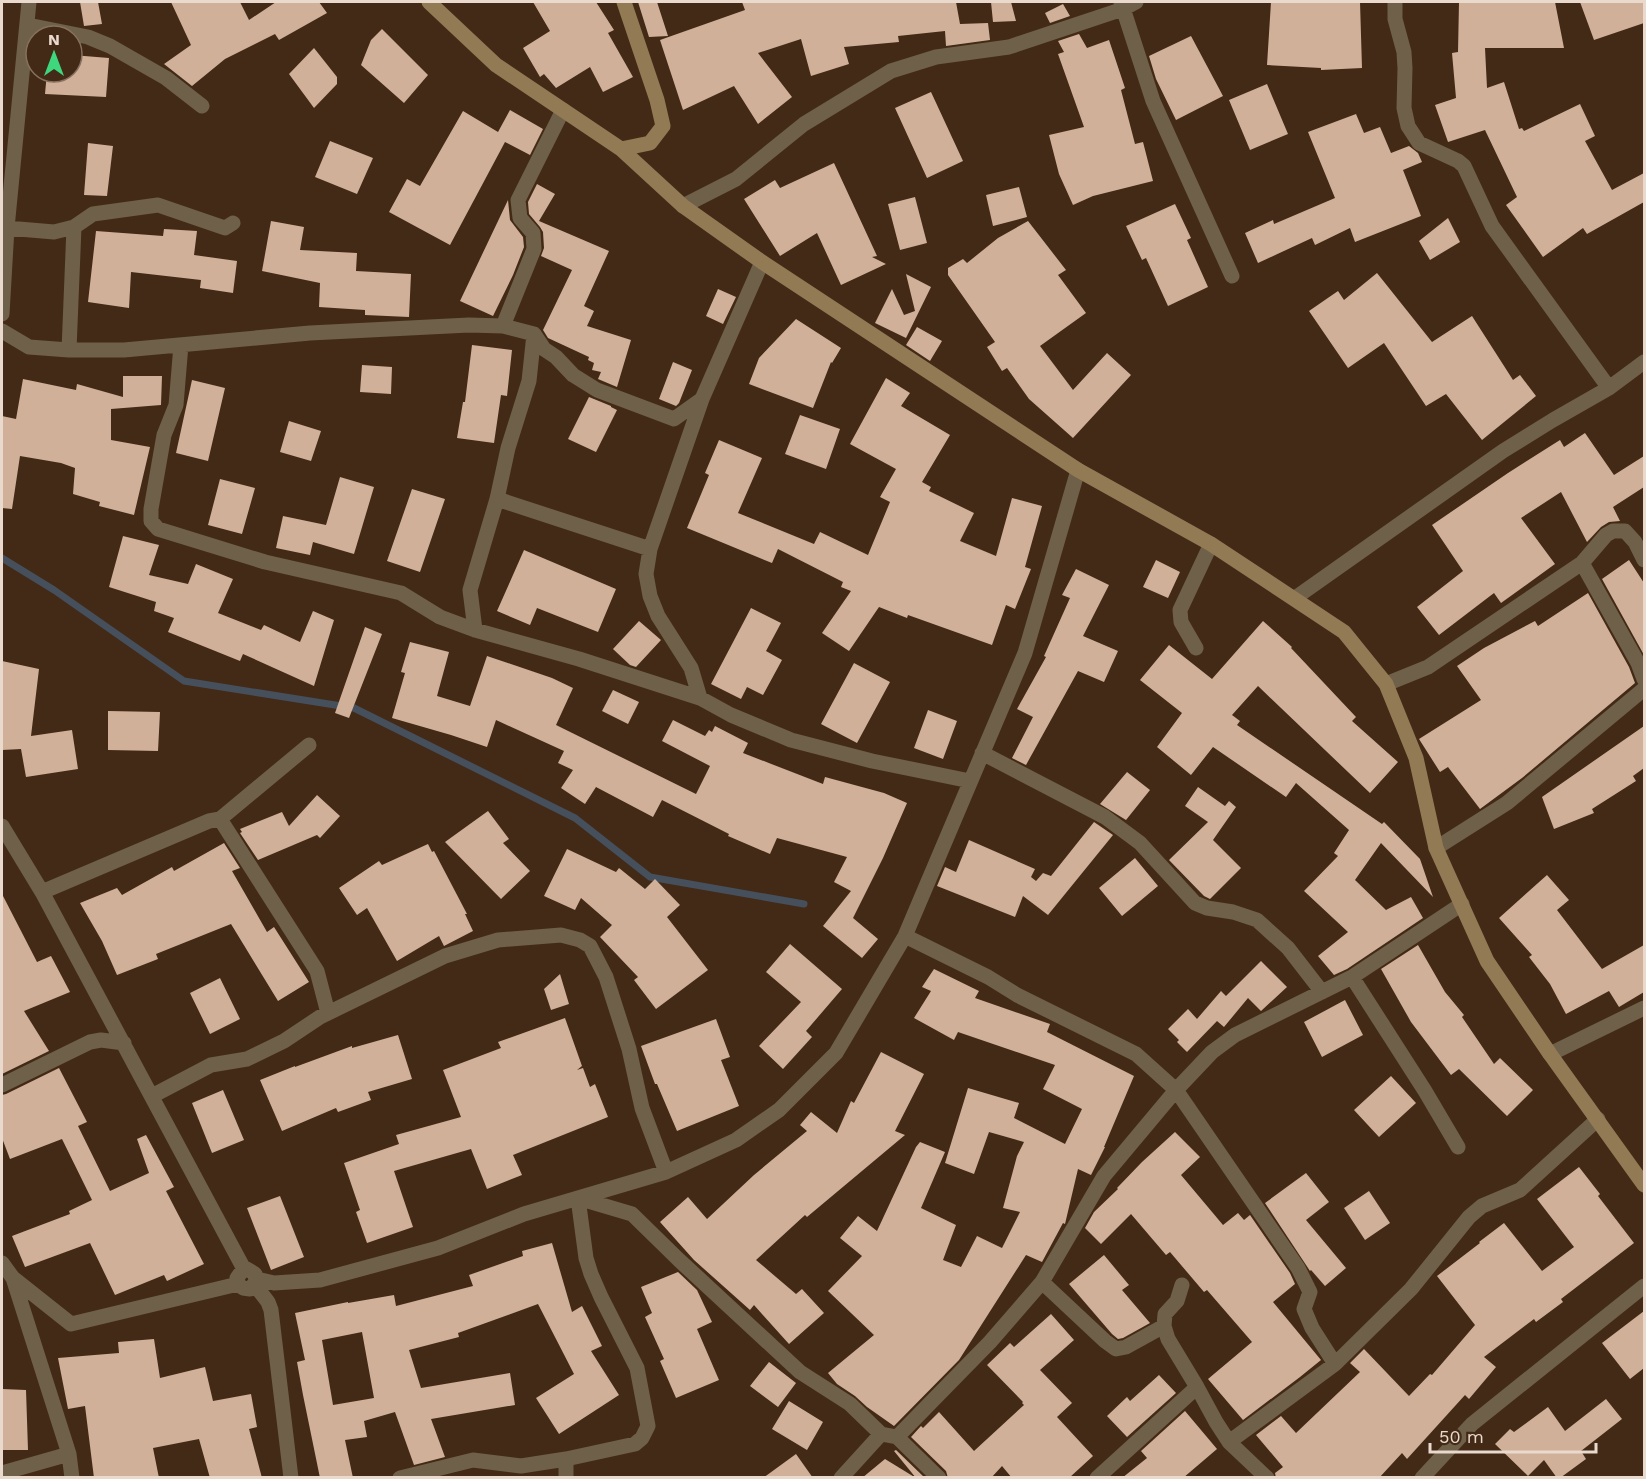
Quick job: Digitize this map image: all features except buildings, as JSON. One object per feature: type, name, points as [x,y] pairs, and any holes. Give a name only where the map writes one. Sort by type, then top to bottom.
[{"type":"street","points":[[28,24],[29,2]]},
{"type":"street","points":[[429,2],[496,65],[621,149],[683,206],[762,262],[1078,470],[1211,544],[1344,632],[1386,684],[1416,758],[1436,848],[1488,960],[1550,1054],[1644,1185]]},
{"type":"street","points":[[621,149],[650,144],[663,126],[657,100],[624,2]]},
{"type":"street","points":[[1395,2],[1395,19],[1404,52],[1404,108],[1408,126],[1419,143],[1464,166],[1492,226],[1609,388]]},
{"type":"street","points":[[683,206],[736,179],[804,124],[891,71],[936,57],[1009,47],[1126,4],[1153,101],[1232,276]]},
{"type":"street","points":[[84,36],[110,46],[166,78],[202,106]]},
{"type":"street","points":[[2,314],[7,228],[24,64]]},
{"type":"street","points":[[503,326],[534,249],[533,233],[520,218],[518,200],[562,110]]},
{"type":"street","points":[[7,228],[54,232],[74,227],[93,214],[158,206],[225,228],[233,223]]},
{"type":"street","points":[[69,350],[74,227]]},
{"type":"street","points":[[700,698],[691,668],[658,616],[646,574],[651,549],[702,399],[762,262]]},
{"type":"street","points":[[2,331],[29,347],[124,350],[310,333],[469,324],[503,326],[534,334],[544,349],[556,357],[573,375],[597,390],[613,396],[674,418],[702,399]]},
{"type":"street","points":[[475,630],[470,590],[497,499],[508,448],[529,381],[534,334]]},
{"type":"street","points":[[181,345],[176,405],[164,435],[151,509],[151,521],[158,529],[265,562],[401,593],[440,617],[475,630],[579,659],[700,698],[731,715],[791,740],[872,761],[970,781]]},
{"type":"street","points":[[1295,598],[1503,451],[1609,388],[1644,362]]},
{"type":"street","points":[[2,1263],[13,1278],[72,1324],[238,1284],[246,1289],[256,1282],[320,1280],[438,1248],[524,1214],[666,1172],[735,1140],[778,1110],[836,1053],[905,936],[1025,653],[1078,470]]},
{"type":"street","points":[[497,499],[651,549]]},
{"type":"street","points":[[1386,684],[1428,667],[1582,563],[1606,535],[1613,531],[1625,531],[1635,542],[1644,560]]},
{"type":"street","points":[[1196,648],[1181,622],[1180,609],[1211,544]]},
{"type":"street","points":[[1582,563],[1638,663],[1644,679]]},
{"type":"street","points":[[1436,848],[1507,803],[1644,689]]},
{"type":"street","points":[[42,892],[209,821],[220,819],[309,745]]},
{"type":"street","points":[[982,753],[1105,818],[1140,843],[1194,903],[1257,920],[1288,948],[1322,992]]},
{"type":"street","points":[[220,819],[317,971],[328,1012]]},
{"type":"street","points":[[2,826],[42,892],[244,1269],[253,1271],[256,1282],[268,1302],[271,1310],[291,1478]]},
{"type":"street","points":[[897,1437],[990,1342],[1042,1282],[1104,1176],[1176,1090],[1212,1052],[1235,1035],[1352,977],[1462,904]]},
{"type":"street","points":[[152,1096],[211,1065],[248,1059],[275,1046],[328,1012],[445,956],[498,940],[561,935],[580,940],[590,946],[606,977],[629,1049],[642,1108],[666,1172]]},
{"type":"street","points":[[905,936],[1136,1054],[1176,1090],[1298,1268],[1310,1292],[1304,1309],[1312,1328],[1335,1364]]},
{"type":"street","points":[[1352,977],[1425,1091],[1458,1148]]},
{"type":"street","points":[[1550,1054],[1644,1008]]},
{"type":"street","points":[[2,1085],[90,1042],[101,1040],[124,1043]]},
{"type":"street","points":[[1229,1442],[1335,1364],[1411,1289],[1469,1217],[1482,1206],[1520,1190],[1598,1119]]},
{"type":"street","points":[[578,1198],[632,1214],[800,1372],[850,1404],[881,1434],[897,1437],[939,1478]]},
{"type":"street","points":[[400,1478],[473,1460],[503,1471],[635,1443],[642,1438],[648,1426],[637,1368],[591,1274],[586,1258],[578,1198]]},
{"type":"street","points":[[238,1284],[237,1275],[244,1269]]},
{"type":"street","points":[[13,1278],[69,1454],[72,1478]]},
{"type":"street","points":[[1042,1282],[1116,1349],[1126,1347],[1164,1326]]},
{"type":"street","points":[[1182,1285],[1177,1301],[1165,1314],[1164,1326],[1168,1339],[1229,1442],[1267,1478]]},
{"type":"street","points":[[1422,1478],[1472,1424],[1644,1286]]},
{"type":"street","points":[[1097,1478],[1197,1387]]},
{"type":"street","points":[[841,1478],[881,1434]]},
{"type":"street","points":[[2,1473],[69,1454]]},
{"type":"street","points":[[566,1459],[566,1478]]},
{"type":"waterway","points":[[2,558],[54,590],[184,681],[354,708],[575,818],[650,877],[804,904]]}]
